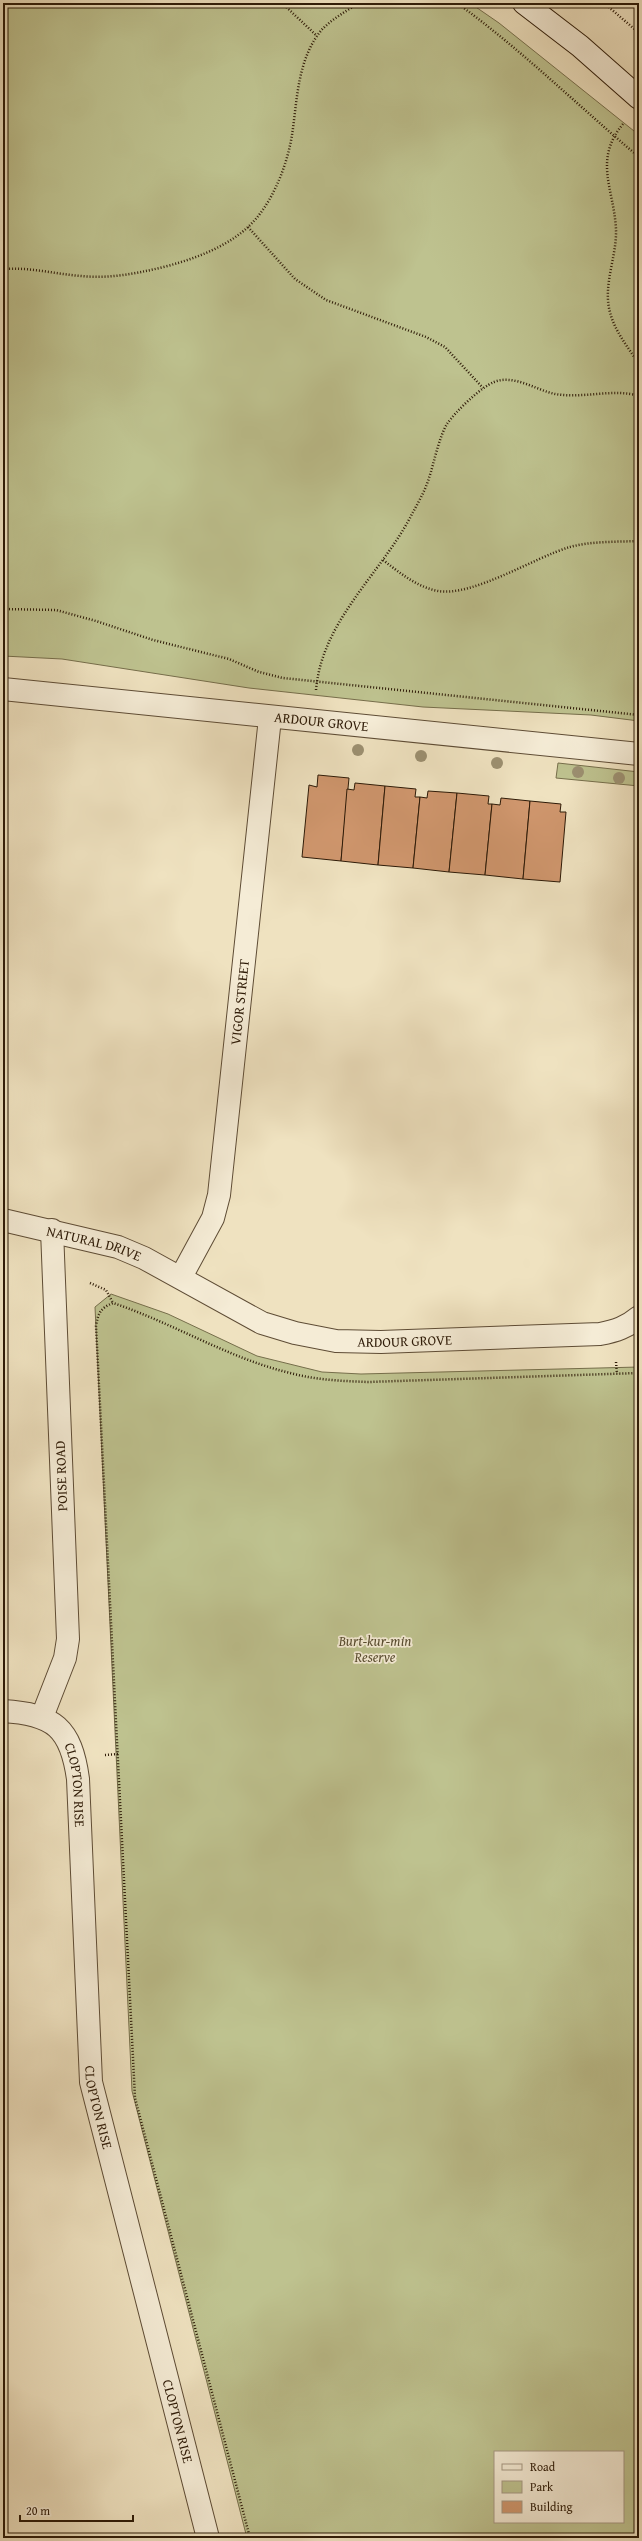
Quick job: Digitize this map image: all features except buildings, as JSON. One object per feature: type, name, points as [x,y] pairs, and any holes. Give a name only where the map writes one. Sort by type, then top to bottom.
[{"type":"street","points":[[524,3],[580,46],[639,98]]},
{"type":"street","name":"ARDOUR GROVE","points":[[3,689],[270,718],[639,754]]},
{"type":"street","name":"VIGOR STREET","points":[[181,1277],[213,1218],[219,1195],[270,718]]},
{"type":"street","name":"NATURAL DRIVE","points":[[3,1220],[52,1230],[118,1247],[181,1277]]},
{"type":"street","name":"POISE ROAD","points":[[42,1717],[65,1658],[68,1639],[52,1230]]},
{"type":"street","name":"ARDOUR GROVE","points":[[181,1277],[262,1323],[294,1333],[336,1341],[381,1342],[600,1334],[615,1332],[639,1317]]},
{"type":"street","name":"CLOPTON RISE","points":[[3,1712],[42,1717],[59,1728],[75,1757],[78,1779],[91,2082],[208,2538]]},
{"type":"path","points":[[282,3],[317,36]]},
{"type":"path","points":[[3,269],[46,270],[106,277],[141,272],[184,260],[219,246],[248,226],[264,207],[282,172],[292,136],[297,94],[305,61],[317,36],[342,13],[359,3]]},
{"type":"path","points":[[457,3],[488,26],[550,77],[639,157]]},
{"type":"path","points":[[604,3],[639,34]]},
{"type":"path","points":[[624,124],[614,136],[607,156],[606,178],[616,229],[614,257],[608,289],[609,307],[614,325],[639,364]]},
{"type":"path","points":[[248,226],[295,279],[326,300],[426,337],[445,347],[483,388]]},
{"type":"path","points":[[313,722],[317,681],[327,645],[344,614],[383,560],[411,516],[428,481],[447,424],[483,388],[503,380],[518,381],[553,393],[574,396],[621,392],[639,396]]},
{"type":"path","points":[[383,560],[424,588],[440,591],[458,590],[497,577],[570,547],[599,542],[639,541]]},
{"type":"path","points":[[3,609],[56,610],[96,621],[153,640],[229,659],[259,672],[283,678],[639,715]]},
{"type":"path","points":[[90,1283],[106,1290],[112,1303],[253,1362],[290,1374],[328,1380],[368,1382],[639,1373]]},
{"type":"path","points":[[112,1303],[103,1307],[98,1314],[96,1326],[135,2098],[250,2538]]},
{"type":"green space","points":[[3,3],[470,3],[499,23],[639,135],[639,721],[591,715],[423,707],[249,688],[62,659],[3,656]]},
{"type":"green space","points":[[558,763],[639,772],[639,786],[556,778]]},
{"type":"green space","name":"Burt-kur-min Reserve","points":[[111,1294],[168,1314],[257,1356],[322,1372],[361,1374],[639,1367],[639,2538],[247,2538],[132,2091],[95,1307]]}]
